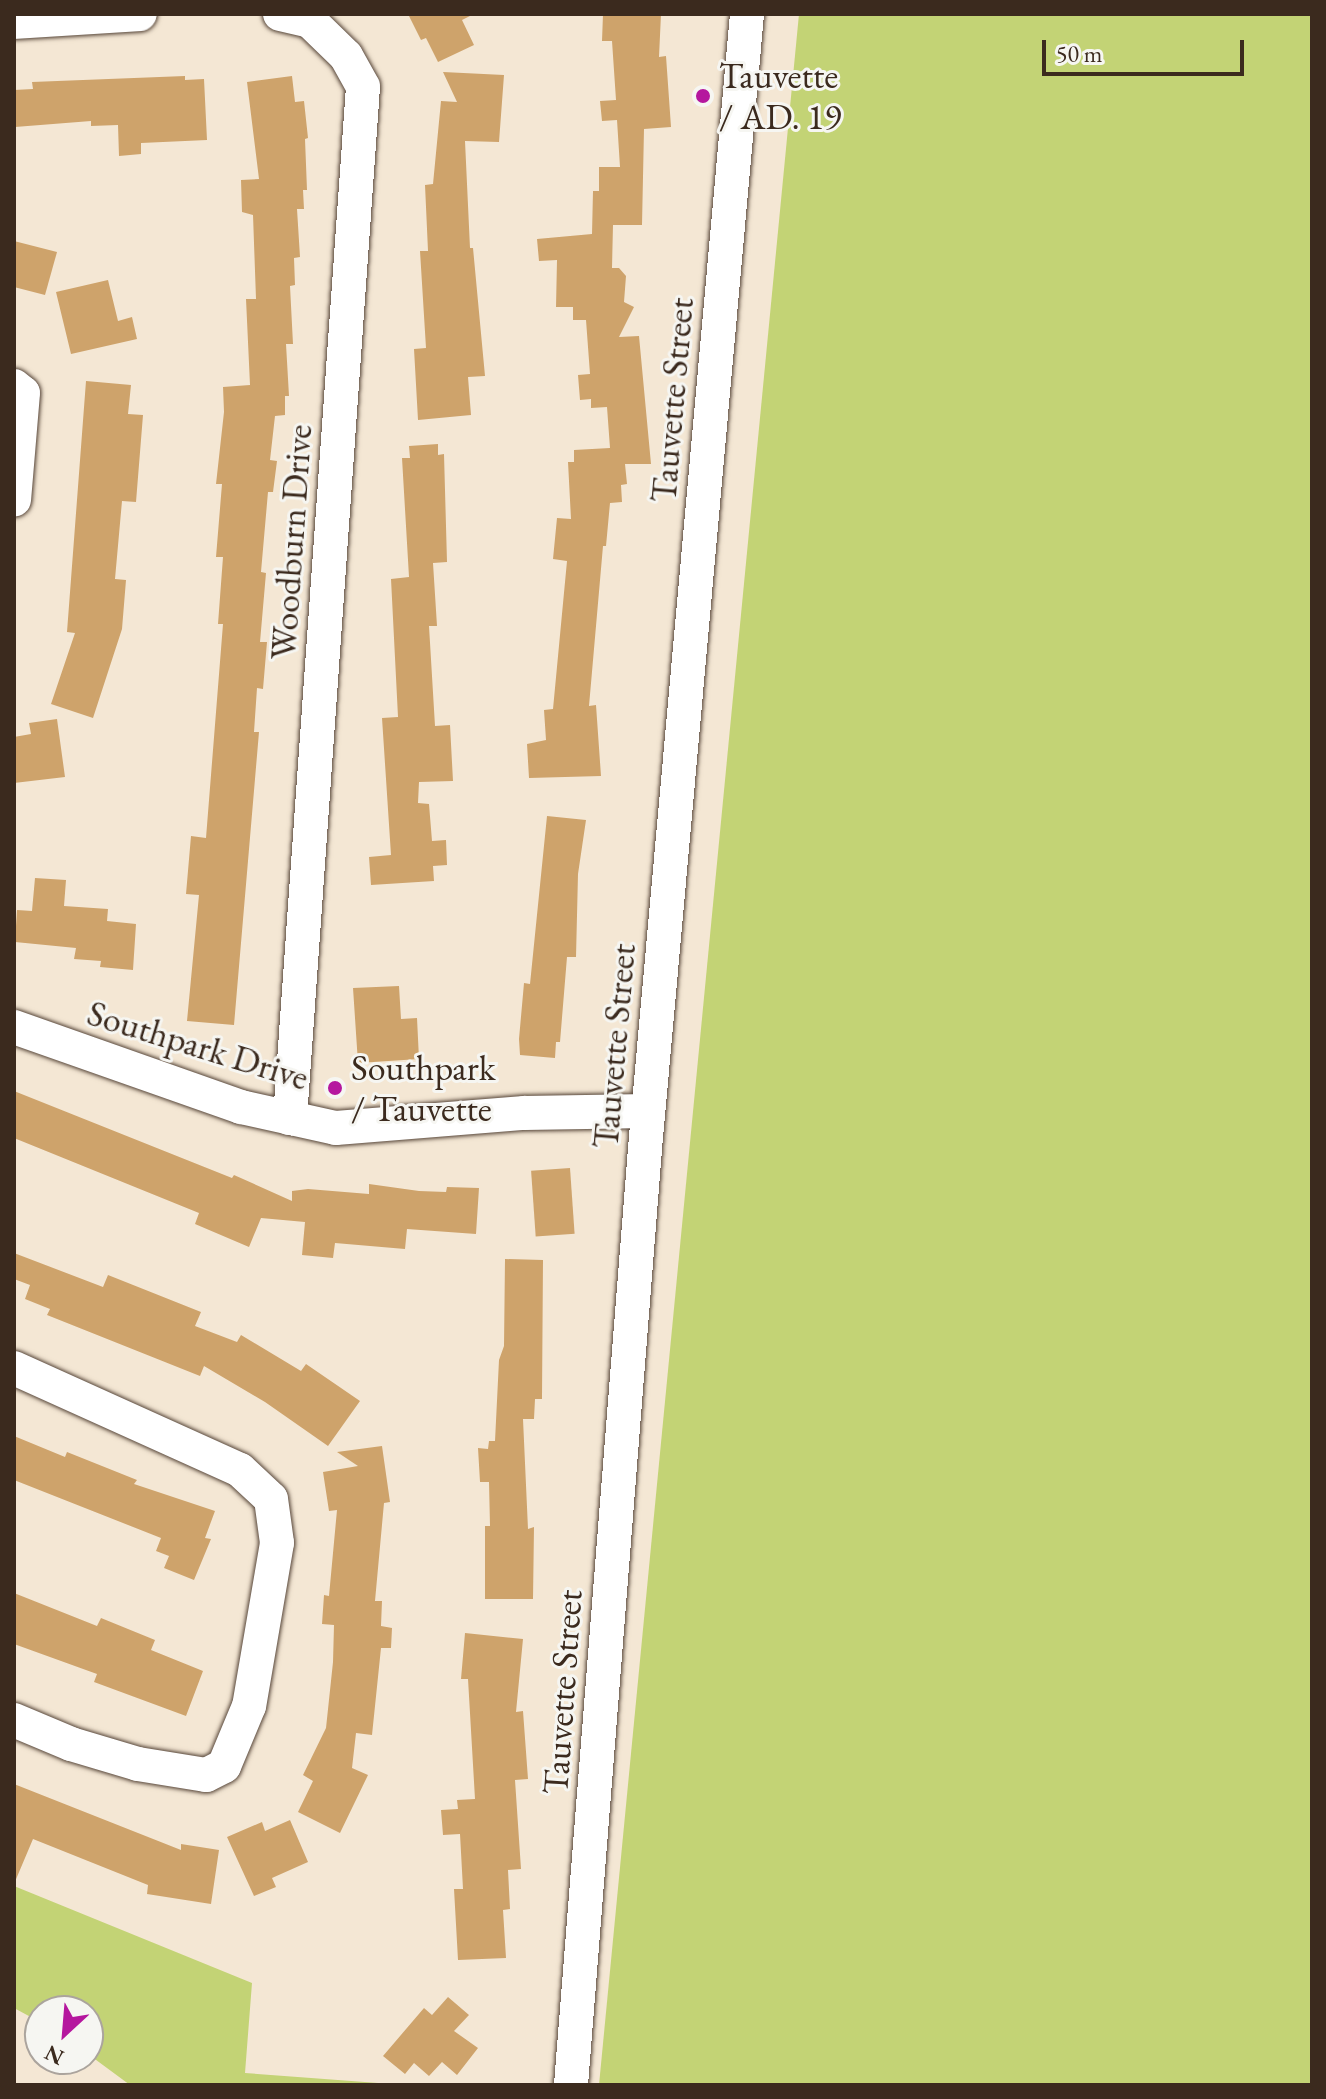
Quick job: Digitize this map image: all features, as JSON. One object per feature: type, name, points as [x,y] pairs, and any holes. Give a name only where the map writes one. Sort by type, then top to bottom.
[{"type":"street","points":[[14,22],[140,14]]},
{"type":"street","name":"Woodburn Drive","points":[[280,14],[310,21],[346,56],[363,87],[290,1118]]},
{"type":"street","name":"Tauvette Street","points":[[571,2085],[648,1111],[747,14]]},
{"type":"street","points":[[14,386],[23,393],[14,500]]},
{"type":"street","name":"Southpark Drive","points":[[14,1027],[241,1107],[336,1128],[524,1113],[648,1111]]},
{"type":"street","points":[[14,1368],[240,1470],[271,1499],[277,1543],[249,1706],[224,1766],[206,1775],[138,1764],[71,1744],[14,1720]]},
{"type":"green space","points":[[799,14],[1312,14],[1312,2085],[599,2085]]},
{"type":"green space","points":[[14,1886],[252,1983],[245,2073],[405,2085],[130,2085],[104,2066],[104,1995],[24,1995],[24,2013],[14,2008]]},
{"type":"building","points":[[408,14],[474,14],[462,20],[474,45],[438,62],[426,38],[421,40]]},
{"type":"building","points":[[603,14],[661,14],[659,57],[666,56],[671,127],[644,129],[642,225],[613,225],[612,268],[619,268],[626,276],[624,302],[634,307],[619,337],[639,336],[651,464],[625,464],[627,484],[621,485],[622,502],[610,503],[606,546],[603,546],[589,706],[596,705],[601,776],[529,778],[527,744],[546,740],[544,710],[553,709],[567,561],[553,559],[557,518],[571,519],[568,462],[574,462],[574,450],[610,448],[607,407],[591,408],[591,399],[580,400],[578,375],[590,374],[586,320],[573,320],[573,307],[556,307],[557,260],[539,261],[537,239],[592,234],[593,191],[599,191],[599,167],[620,167],[617,120],[602,121],[600,101],[616,100],[612,41],[602,41]]},
{"type":"building","points":[[443,72],[504,75],[499,142],[465,141],[470,248],[473,248],[485,376],[468,377],[471,415],[418,420],[414,349],[426,348],[420,251],[428,251],[425,185],[433,184],[441,101],[457,102]]},
{"type":"building","points":[[185,76],[185,80],[204,79],[207,140],[141,143],[141,154],[119,156],[118,125],[91,126],[91,121],[15,127],[14,90],[33,89],[32,82]]},
{"type":"building","points":[[292,76],[295,102],[304,101],[308,138],[305,139],[307,190],[303,190],[304,209],[297,209],[300,257],[294,258],[295,285],[290,286],[293,344],[286,344],[289,396],[285,396],[285,415],[275,416],[270,460],[277,461],[273,492],[268,492],[261,572],[266,573],[260,642],[267,642],[263,689],[257,688],[254,732],[259,732],[234,1025],[187,1021],[199,895],[186,894],[191,836],[206,838],[223,624],[218,624],[223,557],[216,557],[222,484],[216,484],[224,412],[223,387],[250,385],[246,299],[256,299],[253,215],[242,212],[241,180],[259,179],[247,82]]},
{"type":"building","points":[[14,241],[57,252],[45,295],[14,287]]},
{"type":"building","points":[[108,280],[118,321],[132,317],[137,339],[71,354],[56,292]]},
{"type":"building","points":[[86,381],[131,385],[128,414],[143,415],[136,502],[122,501],[115,579],[126,580],[122,629],[93,718],[51,704],[75,633],[67,632]]},
{"type":"building","points":[[438,444],[438,455],[444,454],[447,562],[433,563],[437,626],[429,626],[435,726],[450,725],[453,781],[419,782],[418,803],[429,804],[432,841],[446,840],[447,865],[433,866],[434,881],[371,885],[369,857],[391,855],[382,718],[398,717],[391,579],[409,577],[402,458],[410,458],[409,446]]},
{"type":"building","points":[[57,719],[65,777],[14,783],[14,737],[31,734],[29,723]]},
{"type":"building","points":[[547,816],[586,820],[578,874],[576,957],[567,957],[560,1042],[556,1042],[555,1058],[520,1055],[519,1039],[524,983],[530,984]]},
{"type":"building","points":[[35,878],[66,880],[64,906],[108,909],[107,921],[136,924],[133,970],[100,967],[101,961],[74,959],[76,948],[15,942],[17,910],[32,911]]},
{"type":"building","points":[[399,986],[401,1019],[417,1018],[419,1059],[358,1063],[353,988]]},
{"type":"building","points":[[14,1091],[232,1178],[234,1175],[292,1201],[292,1191],[308,1189],[369,1194],[369,1184],[446,1192],[447,1187],[479,1188],[476,1234],[407,1229],[405,1249],[335,1243],[333,1258],[302,1255],[305,1222],[261,1218],[249,1247],[195,1224],[199,1213],[14,1138]]},
{"type":"building","points":[[570,1168],[575,1234],[536,1237],[531,1171]]},
{"type":"building","points":[[14,1253],[103,1287],[108,1275],[201,1312],[195,1326],[237,1342],[241,1335],[301,1371],[306,1364],[360,1401],[328,1446],[265,1402],[204,1366],[200,1376],[47,1315],[50,1309],[25,1299],[30,1285],[14,1279]]},
{"type":"building","points":[[505,1259],[543,1260],[542,1399],[535,1399],[534,1419],[523,1419],[528,1529],[534,1527],[533,1599],[485,1599],[485,1526],[490,1526],[489,1482],[480,1482],[478,1448],[488,1449],[489,1441],[495,1441],[499,1360],[504,1346]]},
{"type":"building","points":[[14,1436],[65,1457],[67,1452],[137,1480],[134,1484],[215,1511],[205,1538],[211,1539],[194,1580],[164,1568],[169,1556],[156,1551],[161,1538],[14,1480]]},
{"type":"building","points":[[382,1446],[390,1502],[384,1503],[375,1601],[382,1601],[381,1626],[392,1628],[391,1648],[381,1648],[372,1735],[356,1733],[352,1768],[368,1775],[340,1833],[298,1812],[313,1781],[303,1775],[326,1728],[333,1662],[334,1625],[322,1624],[324,1595],[329,1596],[337,1510],[329,1511],[323,1472],[358,1466],[337,1452]]},
{"type":"building","points":[[14,1593],[97,1626],[101,1618],[155,1640],[151,1650],[203,1671],[186,1716],[94,1682],[97,1674],[14,1644]]},
{"type":"building","points":[[465,1633],[523,1639],[516,1712],[523,1711],[528,1779],[515,1780],[521,1869],[508,1870],[510,1909],[503,1910],[506,1958],[458,1960],[454,1889],[463,1889],[460,1834],[443,1835],[441,1810],[458,1809],[457,1800],[475,1799],[468,1679],[461,1679]]},
{"type":"building","points":[[14,1784],[181,1850],[181,1844],[219,1850],[211,1904],[147,1894],[148,1885],[33,1839],[14,1884]]},
{"type":"building","points":[[290,1820],[308,1862],[272,1878],[276,1887],[254,1896],[227,1837],[262,1822],[265,1831]]},
{"type":"building","points":[[448,1997],[469,2015],[454,2031],[478,2048],[457,2075],[442,2062],[429,2076],[414,2063],[405,2074],[383,2056],[424,2008],[432,2015]]},
{"type":"place","name":"Tauvette / AD. 19","points":[[703,96]]},
{"type":"place","name":"Southpark / Tauvette","points":[[335,1088]]}]
